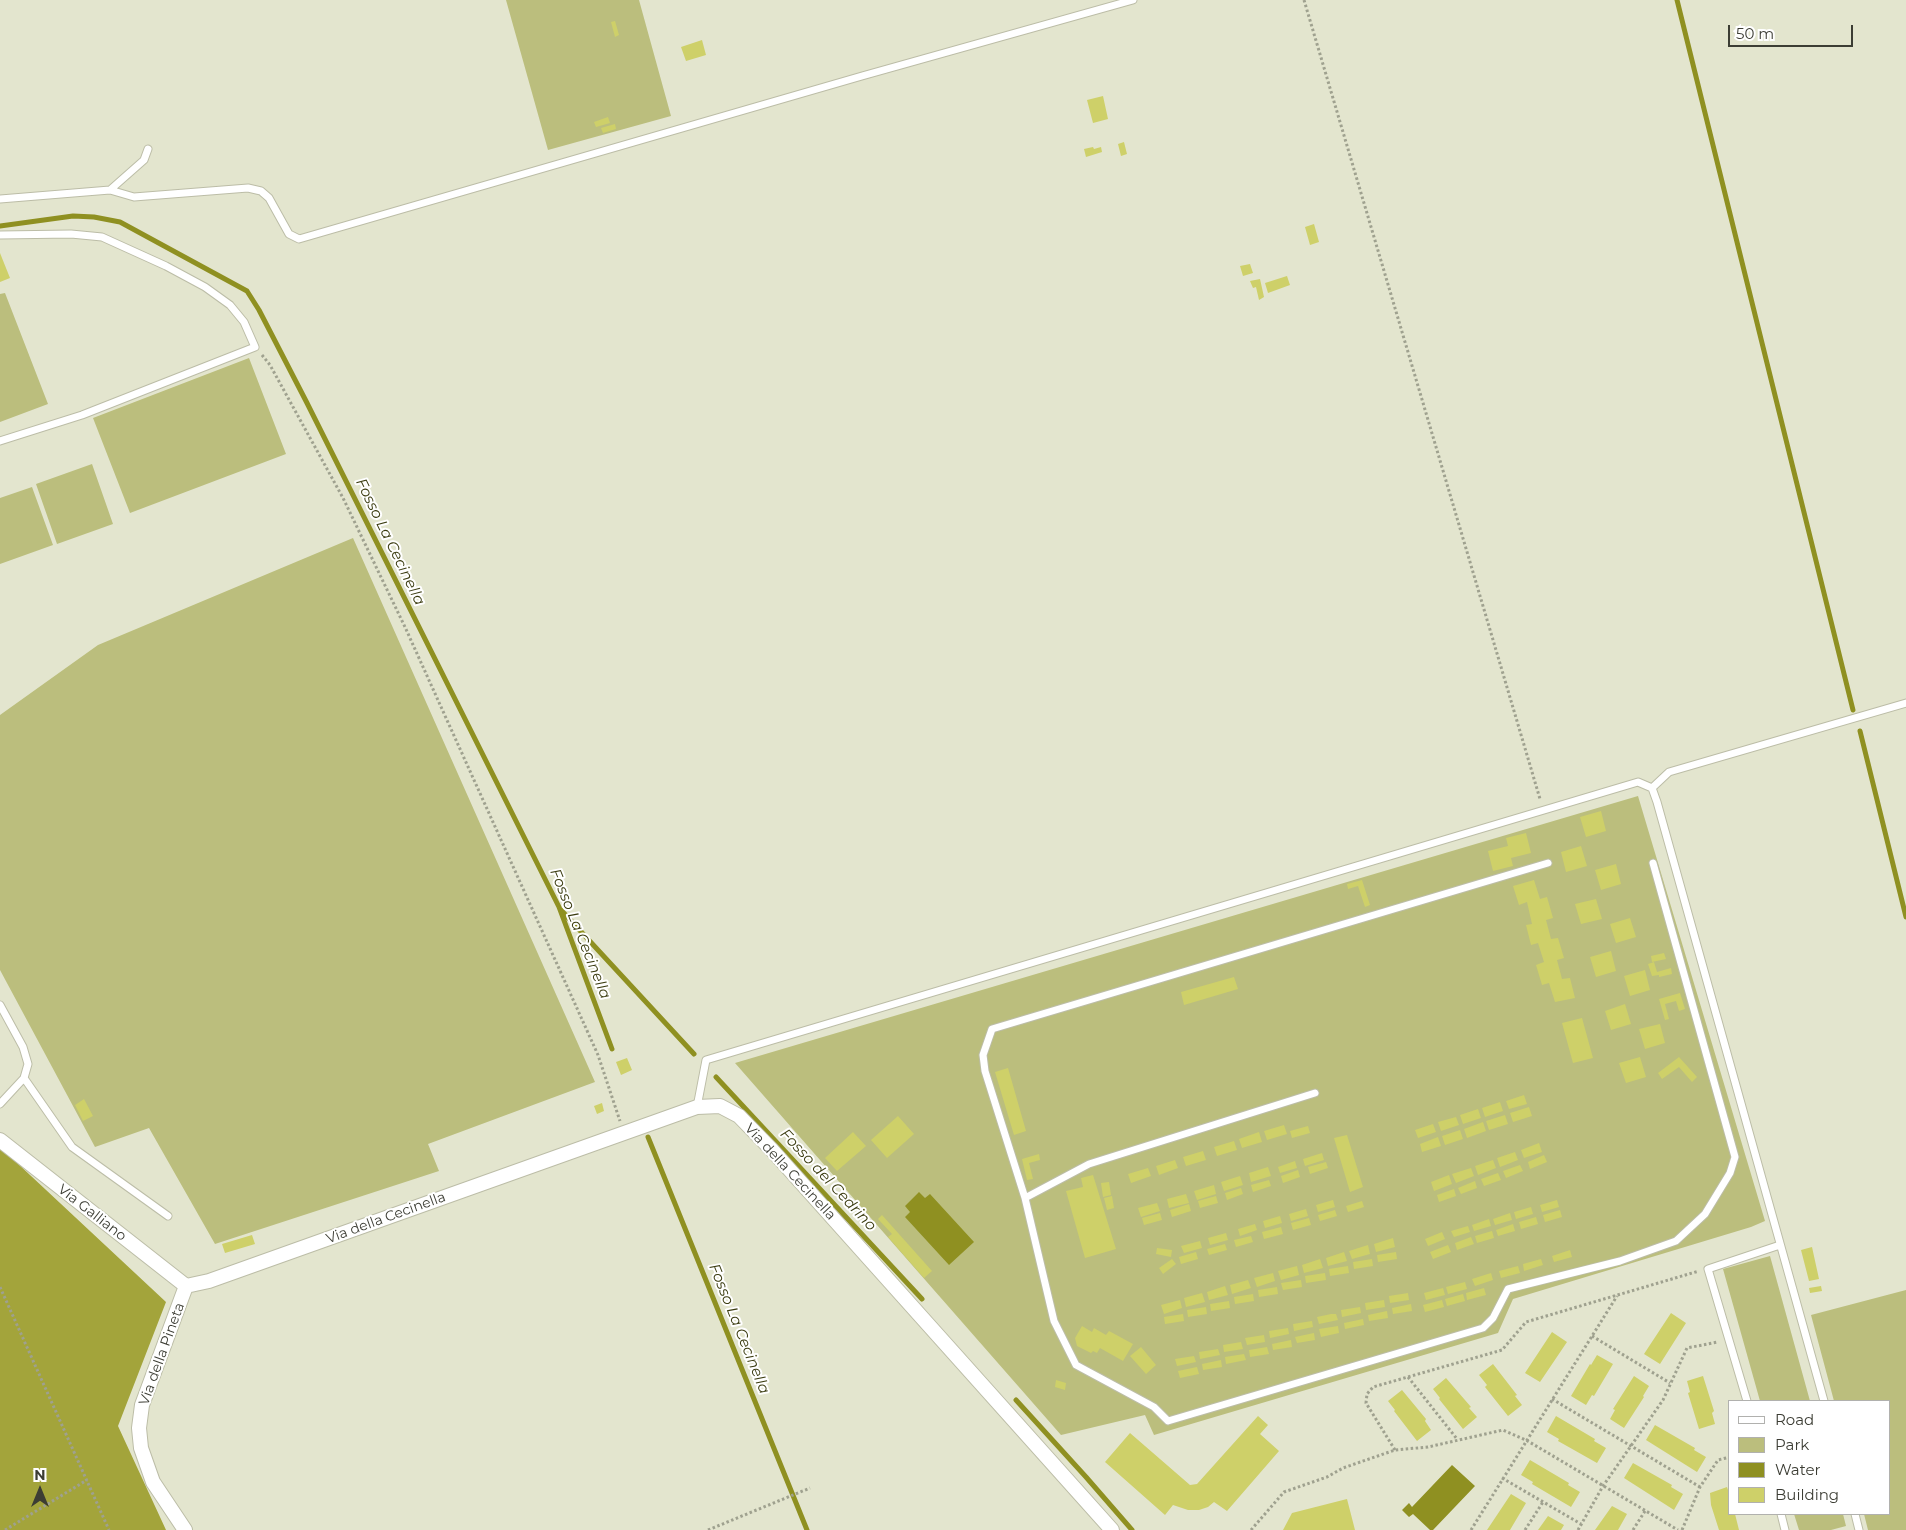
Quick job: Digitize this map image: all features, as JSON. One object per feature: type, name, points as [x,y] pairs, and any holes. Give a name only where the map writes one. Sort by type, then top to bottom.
[{"type":"street","name":"Via della Cecinella","points":[[186,1286],[209,1281],[697,1108],[720,1106],[739,1116],[772,1150],[1112,1530]]},
{"type":"street","name":"Via Galliano","points":[[0,1140],[186,1286]]},
{"type":"street","name":"Via della Pineta","points":[[184,1530],[153,1482],[141,1448],[139,1428],[142,1405],[186,1286]]},
{"type":"lane","points":[[0,199],[110,190],[134,197],[248,188],[261,191],[269,198],[289,234],[300,239],[852,79],[1133,0]]},
{"type":"lane","points":[[110,190],[144,160],[148,149]]},
{"type":"lane","points":[[0,235],[71,234],[102,237],[205,286],[230,305],[240,316],[255,347],[82,415],[0,441]]},
{"type":"lane","points":[[1652,788],[1669,772],[1906,703]]},
{"type":"lane","points":[[697,1108],[706,1060],[1638,782],[1652,788]]},
{"type":"lane","points":[[1652,788],[1824,1400]]},
{"type":"lane","points":[[1548,863],[992,1029],[983,1055],[985,1071],[1025,1198],[1054,1321],[1076,1365],[1154,1407],[1168,1421],[1483,1328],[1493,1318],[1508,1289],[1620,1261],[1676,1241],[1705,1214],[1730,1173],[1735,1156],[1653,863]]},
{"type":"lane","points":[[0,1005],[23,1047],[28,1064],[24,1078],[0,1104]]},
{"type":"lane","points":[[24,1078],[72,1147],[168,1216]]},
{"type":"lane","points":[[1025,1198],[1089,1164],[1315,1092]]},
{"type":"lane","points":[[1747,1400],[1708,1269],[1780,1246]]},
{"type":"lane","points":[[1781,1515],[1785,1530]]},
{"type":"lane","points":[[1855,1515],[1859,1530]]},
{"type":"path","points":[[1304,0],[1543,810]]},
{"type":"path","points":[[255,347],[270,366],[343,498],[404,627],[598,1055],[624,1133]]},
{"type":"path","points":[[1395,1450],[1366,1403],[1367,1394],[1373,1387],[1502,1350],[1526,1322],[1708,1269]]},
{"type":"path","points":[[0,1287],[109,1530]]},
{"type":"path","points":[[1471,1530],[1617,1296]]},
{"type":"path","points":[[1592,1336],[1670,1383]]},
{"type":"path","points":[[1578,1530],[1603,1486],[1663,1400],[1687,1348],[1729,1339]]},
{"type":"path","points":[[1408,1376],[1456,1439]]},
{"type":"path","points":[[1552,1399],[1700,1487]]},
{"type":"path","points":[[1251,1530],[1284,1492],[1327,1477],[1343,1468],[1395,1450],[1428,1447],[1456,1439],[1503,1430],[1526,1440],[1678,1530]]},
{"type":"path","points":[[1682,1530],[1700,1487],[1718,1460],[1728,1458]]},
{"type":"path","points":[[1502,1478],[1581,1524]]},
{"type":"path","points":[[5,1530],[87,1480]]},
{"type":"path","points":[[708,1530],[810,1488]]},
{"type":"path","points":[[1526,1530],[1543,1502]]},
{"type":"path","points":[[1633,1530],[1645,1511]]},
{"type":"green space","points":[[506,0],[639,0],[671,116],[548,150]]},
{"type":"green space","points":[[5,293],[48,404],[0,422],[0,294]]},
{"type":"green space","points":[[249,358],[286,454],[130,513],[93,418]]},
{"type":"green space","points":[[92,464],[113,524],[57,544],[36,484]]},
{"type":"green space","points":[[32,487],[53,545],[0,564],[0,498]]},
{"type":"green space","points":[[353,538],[595,1082],[428,1144],[439,1171],[215,1244],[149,1128],[95,1147],[0,970],[0,715],[98,645]]},
{"type":"green space","points":[[1638,796],[1765,1221],[1751,1227],[1513,1299],[1498,1333],[1154,1435],[1145,1415],[1061,1435],[735,1063]]},
{"type":"green space","points":[[1770,1256],[1810,1400],[1760,1400],[1723,1269]]},
{"type":"green space","points":[[1906,1290],[1906,1530],[1868,1530],[1864,1515],[1891,1515],[1891,1400],[1834,1400],[1811,1315]]},
{"type":"green space","points":[[1794,1515],[1843,1515],[1846,1526],[1831,1530],[1799,1530]]},
{"type":"shaded area","points":[[0,1147],[166,1302],[118,1426],[166,1530],[0,1530]]},
{"type":"water","points":[[919,1192],[925,1198],[930,1194],[974,1242],[949,1265],[905,1217],[910,1212],[905,1206]]},
{"type":"water","points":[[1452,1465],[1475,1486],[1433,1530],[1430,1530],[1413,1514],[1409,1517],[1402,1510],[1409,1503],[1412,1507]]},
{"type":"building","points":[[615,21],[619,35],[615,37],[611,22]]},
{"type":"building","points":[[702,40],[706,55],[686,61],[681,47]]},
{"type":"building","points":[[1103,96],[1108,119],[1093,123],[1087,100]]},
{"type":"building","points":[[608,117],[610,123],[596,127],[594,122]]},
{"type":"building","points":[[615,124],[616,129],[603,133],[601,128]]},
{"type":"building","points":[[1124,142],[1127,154],[1121,156],[1118,144]]},
{"type":"building","points":[[1093,147],[1094,149],[1101,147],[1102,152],[1086,157],[1084,149]]},
{"type":"building","points":[[1314,224],[1319,242],[1310,245],[1305,227]]},
{"type":"building","points":[[0,253],[10,278],[0,282]]},
{"type":"building","points":[[1250,264],[1253,273],[1243,276],[1240,266]]},
{"type":"building","points":[[1287,276],[1290,285],[1268,293],[1265,283]]},
{"type":"building","points":[[1260,279],[1264,297],[1259,300],[1256,287],[1253,288],[1250,281]]},
{"type":"building","points":[[1601,811],[1606,831],[1586,837],[1580,817]]},
{"type":"building","points":[[1526,833],[1531,853],[1511,858],[1513,866],[1493,871],[1488,851],[1508,846],[1506,838]]},
{"type":"building","points":[[1581,846],[1587,866],[1566,872],[1561,852]]},
{"type":"building","points":[[1616,864],[1621,884],[1601,890],[1595,870]]},
{"type":"building","points":[[1362,880],[1370,905],[1365,907],[1358,886],[1348,889],[1347,884]]},
{"type":"building","points":[[1534,880],[1540,899],[1547,897],[1553,918],[1546,920],[1551,939],[1558,938],[1564,958],[1557,960],[1562,979],[1570,978],[1575,998],[1555,1002],[1549,983],[1542,985],[1536,965],[1544,962],[1538,943],[1531,945],[1526,925],[1532,924],[1527,902],[1519,905],[1513,886]]},
{"type":"building","points":[[1596,899],[1602,919],[1581,924],[1575,904]]},
{"type":"building","points":[[1630,918],[1636,937],[1616,943],[1610,924]]},
{"type":"building","points":[[1611,951],[1616,971],[1596,977],[1590,957]]},
{"type":"building","points":[[1664,953],[1666,959],[1652,962],[1651,956]]},
{"type":"building","points":[[1654,962],[1657,972],[1671,968],[1672,974],[1659,977],[1659,975],[1652,976],[1648,964]]},
{"type":"building","points":[[1645,970],[1650,990],[1630,996],[1624,976]]},
{"type":"building","points":[[1234,977],[1238,989],[1184,1005],[1181,992]]},
{"type":"building","points":[[1680,993],[1685,1009],[1679,1011],[1676,1001],[1665,1004],[1669,1019],[1665,1020],[1659,999]]},
{"type":"building","points":[[1625,1004],[1631,1024],[1611,1030],[1605,1011]]},
{"type":"building","points":[[1582,1018],[1593,1058],[1573,1063],[1562,1023]]},
{"type":"building","points":[[1660,1024],[1665,1043],[1645,1049],[1639,1029]]},
{"type":"building","points":[[1640,1057],[1646,1077],[1626,1083],[1619,1063]]},
{"type":"building","points":[[1679,1057],[1697,1077],[1692,1082],[1679,1067],[1662,1079],[1658,1073]]},
{"type":"building","points":[[627,1058],[632,1070],[621,1075],[616,1062]]},
{"type":"building","points":[[1008,1068],[1026,1131],[1014,1135],[995,1072]]},
{"type":"building","points":[[1524,1095],[1527,1104],[1509,1109],[1506,1101]]},
{"type":"building","points":[[84,1099],[93,1116],[83,1121],[75,1105]]},
{"type":"building","points":[[1500,1102],[1503,1111],[1485,1117],[1482,1108]]},
{"type":"building","points":[[602,1103],[604,1111],[597,1114],[594,1106]]},
{"type":"building","points":[[1529,1107],[1532,1116],[1513,1122],[1510,1113]]},
{"type":"building","points":[[1478,1109],[1481,1118],[1463,1124],[1460,1115]]},
{"type":"building","points":[[1505,1115],[1508,1124],[1489,1130],[1486,1121]]},
{"type":"building","points":[[898,1116],[914,1134],[887,1158],[871,1140]]},
{"type":"building","points":[[1456,1117],[1459,1125],[1441,1131],[1438,1122]]},
{"type":"building","points":[[1483,1122],[1486,1131],[1467,1138],[1464,1129]]},
{"type":"building","points":[[1433,1124],[1436,1132],[1418,1138],[1415,1130]]},
{"type":"building","points":[[1284,1125],[1287,1134],[1267,1140],[1264,1131]]},
{"type":"building","points":[[1308,1126],[1310,1133],[1292,1138],[1290,1131]]},
{"type":"building","points":[[1460,1130],[1463,1139],[1445,1145],[1442,1136]]},
{"type":"building","points":[[853,1132],[866,1146],[837,1171],[825,1158]]},
{"type":"building","points":[[1259,1132],[1262,1142],[1242,1148],[1239,1139]]},
{"type":"building","points":[[1347,1135],[1363,1187],[1350,1192],[1334,1138]]},
{"type":"building","points":[[1438,1137],[1441,1146],[1422,1152],[1420,1144]]},
{"type":"building","points":[[1234,1141],[1237,1150],[1217,1156],[1214,1147]]},
{"type":"building","points":[[1539,1143],[1542,1152],[1524,1158],[1521,1150]]},
{"type":"building","points":[[1203,1151],[1206,1160],[1186,1166],[1183,1157]]},
{"type":"building","points":[[1515,1152],[1518,1160],[1500,1167],[1497,1158]]},
{"type":"building","points":[[1322,1153],[1324,1160],[1305,1166],[1303,1159]]},
{"type":"building","points":[[1039,1154],[1040,1160],[1029,1163],[1033,1179],[1027,1180],[1022,1159]]},
{"type":"building","points":[[1544,1155],[1547,1162],[1530,1169],[1528,1162]]},
{"type":"building","points":[[1175,1160],[1178,1168],[1159,1175],[1156,1166]]},
{"type":"building","points":[[1493,1160],[1496,1168],[1478,1175],[1475,1166]]},
{"type":"building","points":[[1295,1161],[1297,1168],[1280,1173],[1278,1167]]},
{"type":"building","points":[[1326,1162],[1328,1168],[1310,1174],[1308,1167]]},
{"type":"building","points":[[1520,1165],[1523,1171],[1506,1178],[1503,1171]]},
{"type":"building","points":[[1268,1167],[1271,1176],[1251,1182],[1249,1173]]},
{"type":"building","points":[[1148,1168],[1151,1176],[1131,1183],[1128,1174]]},
{"type":"building","points":[[1471,1168],[1474,1176],[1456,1183],[1452,1174]]},
{"type":"building","points":[[1298,1170],[1300,1177],[1283,1183],[1281,1176]]},
{"type":"building","points":[[1498,1173],[1501,1180],[1484,1186],[1481,1179]]},
{"type":"building","points":[[1093,1175],[1116,1249],[1085,1258],[1066,1191],[1083,1187],[1081,1178]]},
{"type":"building","points":[[1449,1175],[1452,1184],[1434,1191],[1431,1182]]},
{"type":"building","points":[[1240,1176],[1243,1185],[1224,1191],[1221,1182]]},
{"type":"building","points":[[1269,1180],[1271,1186],[1253,1192],[1251,1185]]},
{"type":"building","points":[[1475,1181],[1477,1188],[1461,1194],[1458,1188]]},
{"type":"building","points":[[1109,1182],[1111,1195],[1103,1197],[1101,1183]]},
{"type":"building","points":[[1214,1185],[1216,1194],[1197,1200],[1194,1191]]},
{"type":"building","points":[[1241,1188],[1243,1194],[1227,1200],[1225,1193]]},
{"type":"building","points":[[1454,1189],[1456,1196],[1439,1202],[1437,1195]]},
{"type":"building","points":[[1186,1194],[1189,1203],[1169,1208],[1167,1199]]},
{"type":"building","points":[[1112,1196],[1114,1208],[1107,1210],[1104,1198]]},
{"type":"building","points":[[1216,1196],[1218,1203],[1200,1208],[1198,1201]]},
{"type":"building","points":[[1333,1200],[1335,1207],[1318,1212],[1316,1205]]},
{"type":"building","points":[[1557,1200],[1559,1207],[1542,1212],[1540,1205]]},
{"type":"building","points":[[1362,1201],[1364,1207],[1348,1212],[1346,1206]]},
{"type":"building","points":[[1157,1203],[1160,1211],[1141,1217],[1138,1208]]},
{"type":"building","points":[[1189,1204],[1191,1211],[1172,1217],[1170,1210]]},
{"type":"building","points":[[1531,1207],[1533,1214],[1516,1219],[1514,1212]]},
{"type":"building","points":[[1306,1209],[1308,1216],[1291,1221],[1289,1214]]},
{"type":"building","points":[[1335,1210],[1337,1216],[1320,1221],[1318,1215]]},
{"type":"building","points":[[1560,1210],[1562,1217],[1545,1222],[1543,1215]]},
{"type":"building","points":[[1160,1213],[1162,1220],[1144,1225],[1142,1218]]},
{"type":"building","points":[[1510,1213],[1512,1220],[1495,1225],[1493,1219]]},
{"type":"building","points":[[882,1215],[932,1271],[924,1278],[888,1237],[892,1234],[878,1219]]},
{"type":"building","points":[[1280,1216],[1282,1223],[1265,1228],[1263,1221]]},
{"type":"building","points":[[1536,1217],[1538,1224],[1521,1229],[1519,1222]]},
{"type":"building","points":[[1309,1218],[1311,1225],[1293,1230],[1291,1223]]},
{"type":"building","points":[[1489,1219],[1491,1226],[1474,1231],[1472,1225]]},
{"type":"building","points":[[1255,1224],[1257,1230],[1240,1236],[1238,1229]]},
{"type":"building","points":[[1513,1224],[1515,1231],[1498,1236],[1496,1230]]},
{"type":"building","points":[[1468,1226],[1470,1232],[1454,1237],[1451,1231]]},
{"type":"building","points":[[1281,1227],[1283,1234],[1264,1239],[1262,1232]]},
{"type":"building","points":[[1492,1231],[1494,1238],[1477,1243],[1475,1236]]},
{"type":"building","points":[[1442,1232],[1445,1239],[1428,1246],[1425,1239]]},
{"type":"building","points":[[1226,1233],[1228,1240],[1210,1245],[1208,1238]]},
{"type":"building","points":[[252,1235],[255,1244],[225,1253],[222,1244]]},
{"type":"building","points":[[1251,1236],[1253,1242],[1236,1247],[1234,1240]]},
{"type":"building","points":[[1471,1237],[1474,1244],[1457,1250],[1455,1243]]},
{"type":"building","points":[[1393,1238],[1395,1247],[1376,1252],[1374,1244]]},
{"type":"building","points":[[1200,1241],[1202,1248],[1184,1253],[1181,1246]]},
{"type":"building","points":[[1225,1244],[1227,1250],[1209,1255],[1207,1249]]},
{"type":"building","points":[[1368,1245],[1370,1254],[1352,1259],[1349,1251]]},
{"type":"building","points":[[1448,1245],[1451,1252],[1433,1259],[1430,1252]]},
{"type":"building","points":[[1812,1247],[1819,1279],[1809,1281],[1801,1250]]},
{"type":"building","points":[[1157,1248],[1172,1250],[1171,1257],[1156,1254]]},
{"type":"building","points":[[1570,1250],[1572,1257],[1554,1262],[1552,1256]]},
{"type":"building","points":[[1196,1252],[1198,1259],[1181,1264],[1179,1257]]},
{"type":"building","points":[[1344,1252],[1347,1261],[1328,1266],[1326,1258]]},
{"type":"building","points":[[1396,1252],[1397,1259],[1378,1262],[1377,1255]]},
{"type":"building","points":[[1172,1259],[1176,1264],[1163,1274],[1159,1268]]},
{"type":"building","points":[[1320,1259],[1323,1268],[1304,1273],[1302,1265]]},
{"type":"building","points":[[1372,1259],[1373,1266],[1354,1269],[1353,1262]]},
{"type":"building","points":[[1541,1259],[1543,1265],[1524,1271],[1523,1264]]},
{"type":"building","points":[[1297,1266],[1299,1275],[1281,1280],[1278,1271]]},
{"type":"building","points":[[1348,1266],[1349,1273],[1330,1276],[1329,1269]]},
{"type":"building","points":[[1518,1266],[1520,1273],[1501,1278],[1499,1271]]},
{"type":"building","points":[[1273,1273],[1275,1281],[1257,1287],[1254,1278]]},
{"type":"building","points":[[1325,1273],[1326,1280],[1306,1283],[1305,1276]]},
{"type":"building","points":[[1491,1273],[1493,1280],[1475,1286],[1472,1279]]},
{"type":"building","points":[[1248,1280],[1251,1288],[1232,1294],[1230,1285]]},
{"type":"building","points":[[1301,1280],[1302,1287],[1283,1290],[1281,1283]]},
{"type":"building","points":[[1465,1282],[1467,1289],[1448,1294],[1446,1287]]},
{"type":"building","points":[[1225,1286],[1228,1295],[1209,1300],[1207,1292]]},
{"type":"building","points":[[1821,1286],[1822,1291],[1810,1293],[1809,1288]]},
{"type":"building","points":[[1277,1287],[1278,1294],[1259,1297],[1258,1290]]},
{"type":"building","points":[[1443,1288],[1445,1295],[1426,1300],[1424,1293]]},
{"type":"building","points":[[1484,1288],[1486,1295],[1467,1300],[1466,1293]]},
{"type":"building","points":[[1202,1293],[1205,1302],[1186,1307],[1184,1298]]},
{"type":"building","points":[[1408,1293],[1409,1300],[1390,1303],[1389,1296]]},
{"type":"building","points":[[1253,1294],[1254,1301],[1235,1304],[1234,1297]]},
{"type":"building","points":[[1463,1294],[1465,1301],[1447,1306],[1445,1299]]},
{"type":"building","points":[[1180,1300],[1182,1308],[1164,1314],[1161,1305]]},
{"type":"building","points":[[1384,1300],[1385,1307],[1366,1310],[1365,1303]]},
{"type":"building","points":[[1442,1300],[1444,1307],[1425,1312],[1423,1305]]},
{"type":"building","points":[[1229,1301],[1230,1308],[1211,1311],[1210,1304]]},
{"type":"building","points":[[1411,1304],[1412,1311],[1393,1314],[1392,1308]]},
{"type":"building","points":[[1206,1307],[1207,1314],[1188,1317],[1187,1310]]},
{"type":"building","points":[[1360,1307],[1361,1313],[1342,1317],[1341,1310]]},
{"type":"building","points":[[1387,1311],[1388,1318],[1369,1321],[1368,1315]]},
{"type":"building","points":[[1671,1313],[1686,1323],[1660,1364],[1644,1354]]},
{"type":"building","points":[[1183,1314],[1184,1321],[1165,1324],[1164,1317]]},
{"type":"building","points":[[1336,1314],[1338,1320],[1319,1324],[1317,1317]]},
{"type":"building","points":[[1363,1319],[1364,1325],[1345,1329],[1344,1323]]},
{"type":"building","points":[[1312,1321],[1313,1327],[1294,1331],[1293,1324]]},
{"type":"building","points":[[1082,1326],[1092,1332],[1094,1328],[1106,1335],[1109,1331],[1133,1344],[1123,1361],[1100,1348],[1097,1353],[1093,1351],[1091,1353],[1077,1346],[1075,1338]]},
{"type":"building","points":[[1338,1326],[1339,1333],[1321,1337],[1319,1329]]},
{"type":"building","points":[[1288,1328],[1289,1334],[1270,1338],[1269,1331]]},
{"type":"building","points":[[1552,1332],[1567,1342],[1540,1382],[1525,1373]]},
{"type":"building","points":[[1314,1333],[1315,1340],[1297,1343],[1295,1337]]},
{"type":"building","points":[[1264,1335],[1265,1342],[1247,1345],[1245,1338]]},
{"type":"building","points":[[1291,1340],[1292,1347],[1273,1350],[1272,1344]]},
{"type":"building","points":[[1241,1342],[1243,1349],[1224,1352],[1223,1345]]},
{"type":"building","points":[[1141,1347],[1156,1365],[1146,1374],[1130,1356]]},
{"type":"building","points":[[1267,1347],[1269,1354],[1250,1357],[1249,1350]]},
{"type":"building","points":[[1218,1349],[1220,1355],[1200,1359],[1199,1352]]},
{"type":"building","points":[[1244,1354],[1246,1360],[1226,1364],[1225,1357]]},
{"type":"building","points":[[1597,1355],[1613,1364],[1594,1396],[1592,1395],[1586,1405],[1571,1396]]},
{"type":"building","points":[[1194,1356],[1196,1362],[1177,1366],[1175,1359]]},
{"type":"building","points":[[1221,1360],[1222,1367],[1203,1370],[1202,1364]]},
{"type":"building","points":[[1493,1364],[1517,1395],[1515,1396],[1522,1405],[1508,1416],[1485,1387],[1487,1385],[1479,1375]]},
{"type":"building","points":[[1197,1367],[1199,1374],[1180,1378],[1178,1371]]},
{"type":"building","points":[[1634,1376],[1649,1386],[1624,1428],[1610,1419],[1615,1410],[1613,1409]]},
{"type":"building","points":[[1703,1376],[1714,1411],[1712,1413],[1715,1424],[1699,1429],[1688,1393],[1690,1392],[1687,1381]]},
{"type":"building","points":[[1446,1378],[1471,1407],[1469,1408],[1477,1417],[1463,1429],[1433,1389]]},
{"type":"building","points":[[1056,1380],[1066,1383],[1065,1390],[1055,1387]]},
{"type":"building","points":[[1402,1390],[1426,1419],[1425,1421],[1431,1430],[1417,1441],[1388,1401]]},
{"type":"building","points":[[1258,1416],[1268,1425],[1260,1434],[1279,1451],[1227,1511],[1214,1502],[1208,1507],[1199,1510],[1188,1510],[1173,1505],[1165,1515],[1105,1462],[1130,1433],[1190,1485],[1197,1484]]},
{"type":"building","points":[[1556,1416],[1595,1439],[1594,1441],[1606,1448],[1597,1463],[1558,1441],[1559,1439],[1547,1432]]},
{"type":"building","points":[[1655,1425],[1695,1448],[1694,1450],[1706,1457],[1697,1472],[1646,1440]]},
{"type":"building","points":[[1530,1460],[1569,1483],[1568,1485],[1580,1492],[1571,1507],[1532,1484],[1533,1482],[1521,1475]]},
{"type":"building","points":[[1633,1463],[1672,1485],[1671,1487],[1683,1494],[1674,1510],[1624,1478]]},
{"type":"building","points":[[1727,1487],[1728,1515],[1735,1515],[1739,1530],[1719,1530],[1711,1505],[1710,1493]]},
{"type":"building","points":[[1511,1494],[1526,1503],[1510,1530],[1487,1530]]},
{"type":"building","points":[[1347,1499],[1355,1530],[1283,1530],[1292,1513]]},
{"type":"building","points":[[1612,1506],[1627,1514],[1618,1530],[1595,1530]]},
{"type":"building","points":[[1548,1516],[1564,1525],[1561,1530],[1538,1530]]},
{"type":"waterway","points":[[1677,0],[1853,710]]},
{"type":"waterway","name":"Fosso La Cecinella","points":[[0,226],[73,216],[94,217],[120,222],[247,291],[259,310],[307,403],[559,907],[612,1049]]},
{"type":"waterway","points":[[1860,731],[1906,917]]},
{"type":"waterway","name":"Fosso del Cedrino","points":[[561,910],[694,1054]]},
{"type":"waterway","name":"Fosso del Cedrino","points":[[716,1077],[922,1299]]},
{"type":"waterway","name":"Fosso La Cecinella","points":[[648,1137],[807,1530]]},
{"type":"waterway","name":"Fosso del Cedrino","points":[[1016,1400],[1132,1530]]}]
